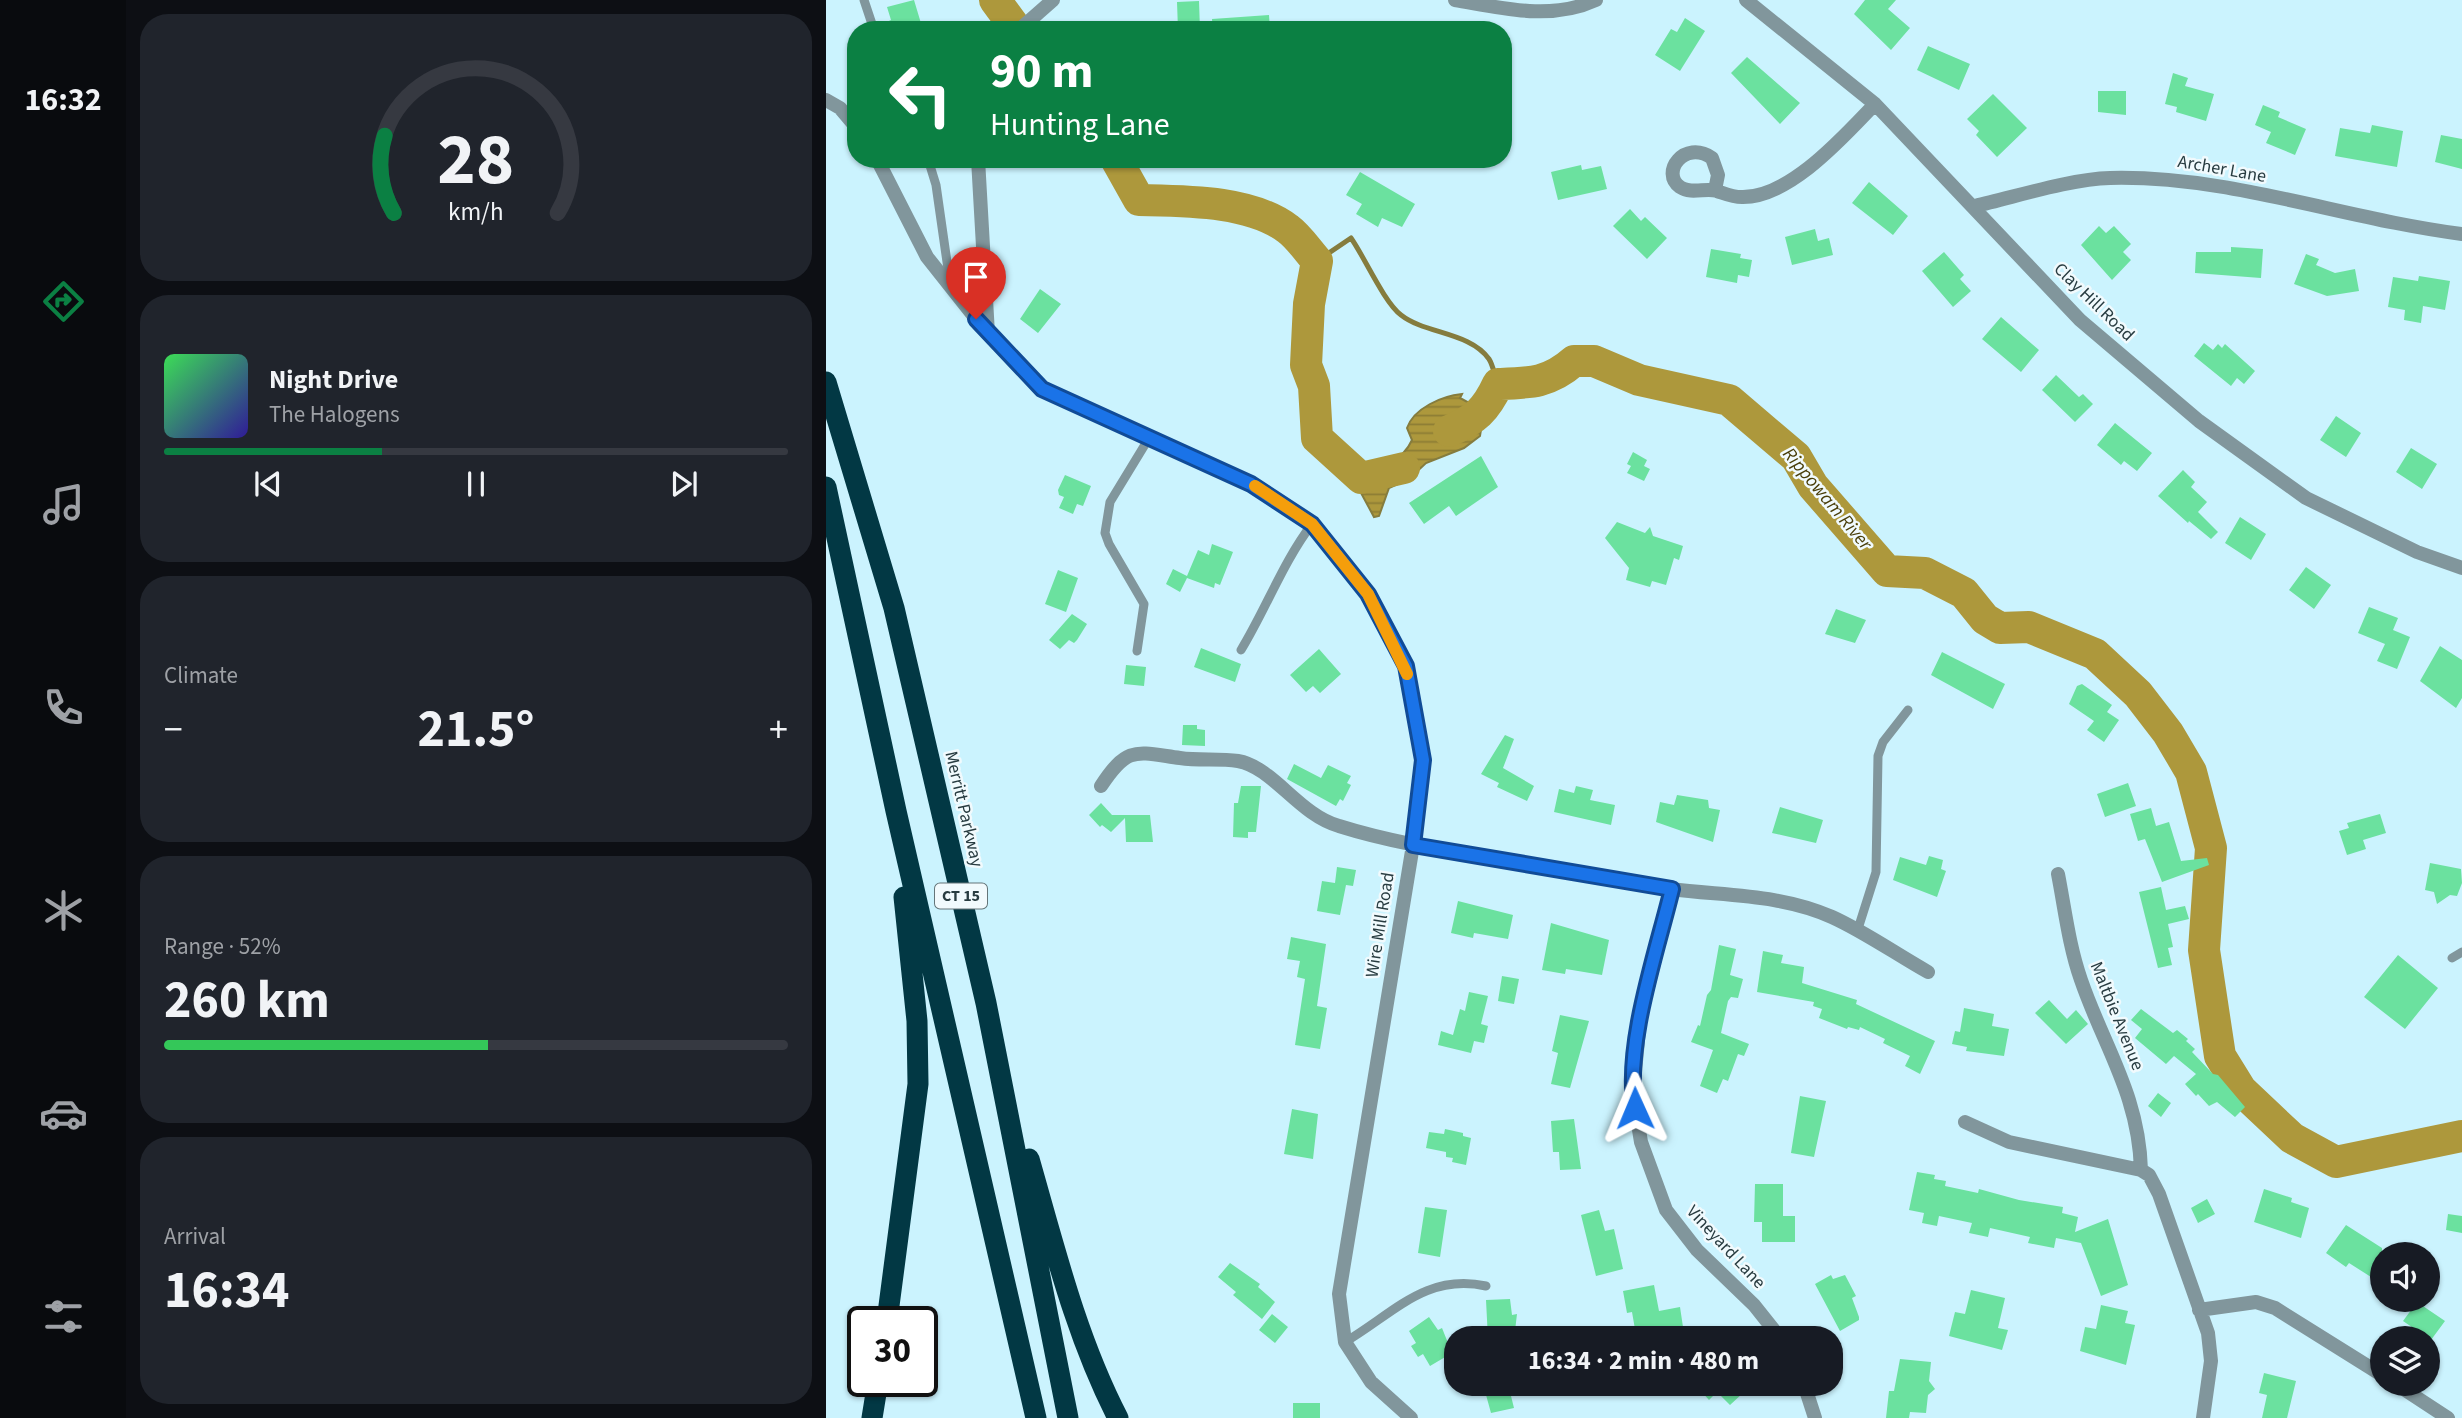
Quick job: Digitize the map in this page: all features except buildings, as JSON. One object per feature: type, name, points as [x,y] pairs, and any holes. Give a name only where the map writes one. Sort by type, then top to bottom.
[{"type":"highway","name":"Merritt Parkway","points":[[826,382],[894,608],[986,1003],[1068,1418]]},
{"type":"highway","name":"CT 15","points":[[826,487],[896,811],[1036,1418]]},
{"type":"highway","points":[[889,1306],[918,1084],[917,1021],[896,811]]},
{"type":"highway","points":[[986,1003],[1056,1253],[1102,1387],[1118,1418]]},
{"type":"highway","points":[[872,1418],[875,1397]]},
{"type":"street","points":[[1028,21],[1053,0]]},
{"type":"street","points":[[1455,0],[1532,13],[1559,11],[1596,0]]},
{"type":"street","name":"Clay Hill Road","points":[[1746,0],[1875,104],[1975,206],[2080,320],[2199,421],[2306,498],[2417,552],[2462,568]]},
{"type":"street","points":[[826,100],[840,108],[847,116]]},
{"type":"street","points":[[1715,190],[1725,196],[1745,198],[1780,186],[1807,170],[1875,104]]},
{"type":"street","name":"Wire Mill Road","points":[[882,168],[927,257],[988,334],[1042,389],[1251,484],[1312,524],[1368,594],[1406,666],[1423,760],[1413,845],[1339,1294],[1345,1342],[1371,1382],[1411,1418]]},
{"type":"street","points":[[979,168],[988,334]]},
{"type":"street","name":"Archer Lane","points":[[1975,206],[2107,178],[2182,179],[2412,228],[2462,234]]},
{"type":"street","points":[[1101,786],[1115,765],[1126,755],[1140,751],[1179,758],[1241,762],[1253,766],[1316,817],[1337,826],[1413,845],[1672,889],[1752,895],[1831,916],[1928,972]]},
{"type":"street","name":"Maltbie Avenue","points":[[2058,874],[2072,952],[2122,1078],[2140,1135],[2141,1170]]},
{"type":"street","name":"Vineyard Lane","points":[[1672,889],[1640,1019],[1633,1093],[1641,1142],[1666,1210],[1698,1250],[1754,1305],[1771,1326]]},
{"type":"street","points":[[1965,1122],[2002,1140],[2141,1170],[2149,1175],[2159,1194],[2208,1333],[2211,1361],[2203,1418]]},
{"type":"street","points":[[2199,1310],[2256,1302],[2275,1308],[2370,1367]]},
{"type":"street","points":[[1808,1396],[1815,1418]]},
{"type":"street","points":[[2414,1396],[2448,1418]]},
{"type":"lane","points":[[864,0],[871,21]]},
{"type":"lane","points":[[931,168],[936,185],[951,289]]},
{"type":"lane","points":[[1137,651],[1144,604],[1105,533],[1110,502],[1150,438]]},
{"type":"lane","points":[[1241,650],[1268,605],[1294,547],[1312,524]]},
{"type":"lane","points":[[1857,932],[1876,872],[1878,756],[1883,742],[1908,710]]},
{"type":"lane","points":[[2452,958],[2462,952]]},
{"type":"lane","points":[[1345,1342],[1429,1287],[1468,1282],[1486,1286]]},
{"type":"shaded area","points":[[1462,394],[1460,398],[1484,411],[1480,436],[1464,448],[1426,463],[1409,479],[1389,488],[1379,516],[1374,517],[1360,491],[1363,465],[1386,462],[1398,457],[1412,440],[1407,428],[1422,409],[1446,397]]},
{"type":"waterway","name":"Rippowam River","points":[[995,0],[1010,21]]},
{"type":"waterway","name":"Rippowam River","points":[[1121,168],[1139,200],[1196,202],[1236,207],[1273,219],[1296,236],[1317,261],[1309,304],[1306,365],[1314,386],[1317,438],[1361,478],[1404,468]]},
{"type":"waterway","name":"Rippowam River","points":[[1317,261],[1351,238],[1381,290],[1401,315],[1422,326],[1471,343],[1481,350],[1489,359],[1498,384]]},
{"type":"waterway","name":"Rippowam River","points":[[1449,431],[1479,413],[1498,384],[1547,378],[1574,361],[1594,361],[1639,380],[1729,400],[1796,457],[1813,486],[1887,571],[1925,573],[1964,593],[1985,619],[2000,628],[2029,627],[2095,654],[2138,694],[2168,733],[2191,772],[2211,848],[2204,950],[2220,1056],[2241,1090],[2292,1138],[2336,1162],[2462,1136]]},
{"type":"slow traffic","points":[[1255,486],[1312,524],[1368,594],[1406,666],[1407,674]]},
{"type":"route","points":[[976,319],[1042,389],[1251,484],[1312,524],[1368,594],[1406,666],[1423,760],[1413,845],[1672,889],[1640,1019],[1633,1093],[1635,1108]]}]
